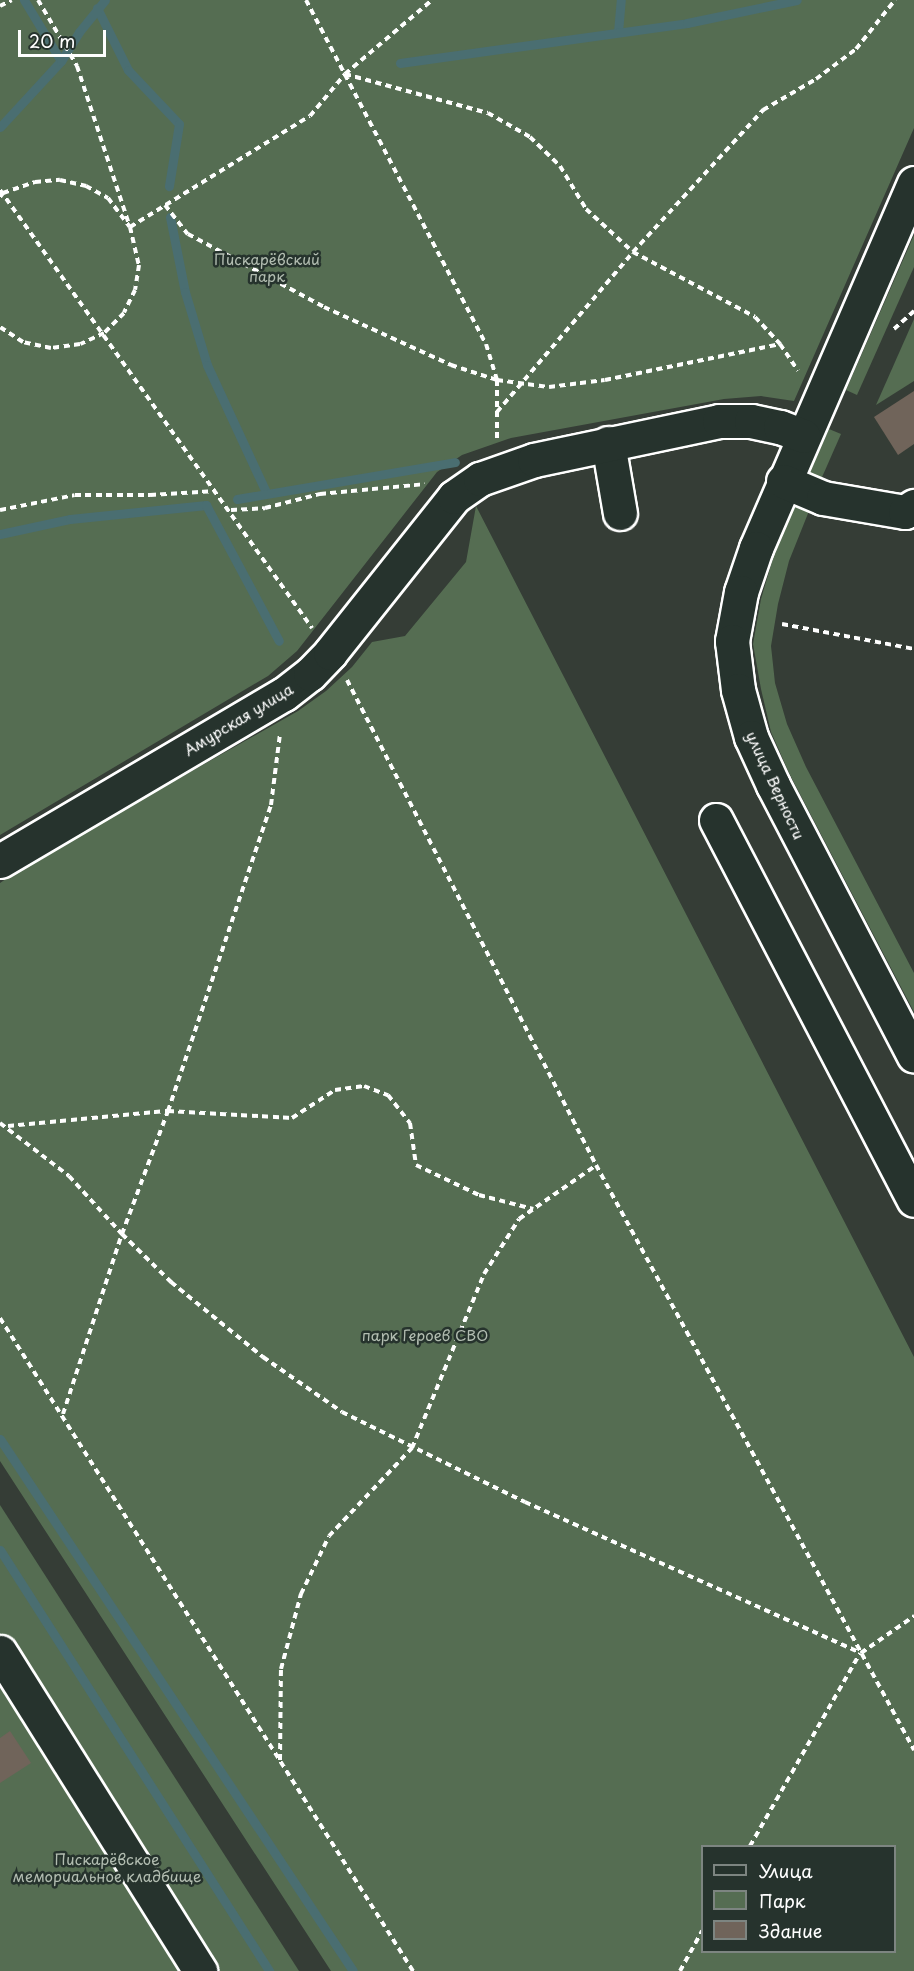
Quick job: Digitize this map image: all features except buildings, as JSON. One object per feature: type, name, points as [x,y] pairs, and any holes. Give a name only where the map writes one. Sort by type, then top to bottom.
[{"type":"street","name":"улица Верности","points":[[914,183],[756,548],[741,592],[732,641],[738,690],[751,737],[773,785],[914,1056]]},
{"type":"street","points":[[488,475],[608,443],[719,421],[751,421],[780,427],[803,436]]},
{"type":"street","points":[[608,443],[620,513]]},
{"type":"street","name":"Амурская улица","points":[[0,861],[284,694],[330,653],[454,497],[488,475]]},
{"type":"street","points":[[783,482],[824,498],[911,515]]},
{"type":"street","points":[[716,820],[914,1200]]},
{"type":"street","points":[[0,1652],[200,1971]]},
{"type":"path","points":[[0,6],[12,0]]},
{"type":"path","points":[[0,327],[23,342],[51,348],[80,344],[104,333],[124,313],[135,290],[139,265],[77,66],[38,0]]},
{"type":"path","points":[[230,510],[265,508],[320,494],[488,475],[498,412],[497,380],[486,344],[306,0]]},
{"type":"path","points":[[129,227],[310,116],[345,74],[432,0]]},
{"type":"path","points":[[498,412],[633,252],[763,110],[816,79],[856,50],[895,0]]},
{"type":"path","points":[[345,74],[488,113],[530,137],[560,166],[586,209],[633,252],[755,317],[780,344],[800,374]]},
{"type":"path","points":[[129,227],[108,198],[86,186],[60,180],[35,182],[1,193],[104,333],[313,629]]},
{"type":"path","points":[[165,205],[188,234],[324,307],[451,365],[497,380],[520,385],[549,387],[605,380],[780,344]]},
{"type":"path","points":[[894,329],[914,311]]},
{"type":"path","points":[[0,510],[75,495],[150,495],[216,491]]},
{"type":"path","points":[[782,624],[914,649]]},
{"type":"path","points":[[345,676],[596,1166],[914,1750]]},
{"type":"path","points":[[62,1414],[122,1234],[168,1111],[271,805],[284,694]]},
{"type":"path","points":[[7,1126],[168,1111],[292,1118],[335,1090],[364,1086],[388,1095],[410,1124],[416,1165],[479,1196],[533,1209]]},
{"type":"path","points":[[0,1123],[7,1126],[69,1176],[122,1234],[171,1282],[263,1357],[342,1412],[412,1448],[861,1653]]},
{"type":"path","points":[[280,1761],[281,1669],[301,1594],[329,1536],[412,1448],[484,1274],[519,1219],[596,1166]]},
{"type":"path","points":[[0,1318],[413,1971]]},
{"type":"path","points":[[751,1845],[861,1653],[914,1616]]},
{"type":"path","points":[[680,1971],[701,1933]]},
{"type":"green space","name":"Пискарёвский парк","points":[[0,0],[914,0],[914,128],[794,401],[761,396],[724,399],[511,438],[462,455],[437,472],[297,651],[268,676],[0,835]]},
{"type":"green space","points":[[914,235],[914,267],[857,395],[846,390]]},
{"type":"green space","points":[[914,319],[914,381],[876,405]]},
{"type":"green space","points":[[829,429],[841,434],[819,484],[807,478]]},
{"type":"green space","name":"парк Героев СВО","points":[[476,506],[914,1357],[914,1971],[331,1971],[0,1461],[0,883],[31,862],[298,711],[326,691],[352,667],[372,642],[405,636],[466,562]]},
{"type":"green space","points":[[795,506],[809,511],[789,561],[778,604],[771,646],[775,683],[787,724],[806,767],[914,973],[914,1012],[790,775],[771,732],[753,644],[761,599],[774,555]]},
{"type":"green space","name":"Пискарёвское мемориальное кладбище","points":[[0,1505],[299,1971],[0,1971]]},
{"type":"waterway","points":[[24,0],[61,61]]},
{"type":"waterway","points":[[0,127],[61,61],[79,32],[105,0]]},
{"type":"waterway","points":[[618,32],[621,0]]},
{"type":"waterway","points":[[400,63],[687,23],[797,0]]},
{"type":"waterway","points":[[97,8],[128,70],[179,124],[169,186]]},
{"type":"waterway","points":[[170,217],[185,292],[207,365],[266,492]]},
{"type":"waterway","points":[[237,499],[455,462]]},
{"type":"waterway","points":[[0,534],[70,519],[206,505],[279,641]]},
{"type":"waterway","points":[[0,1439],[353,1971]]},
{"type":"waterway","points":[[0,1550],[269,1971]]}]
